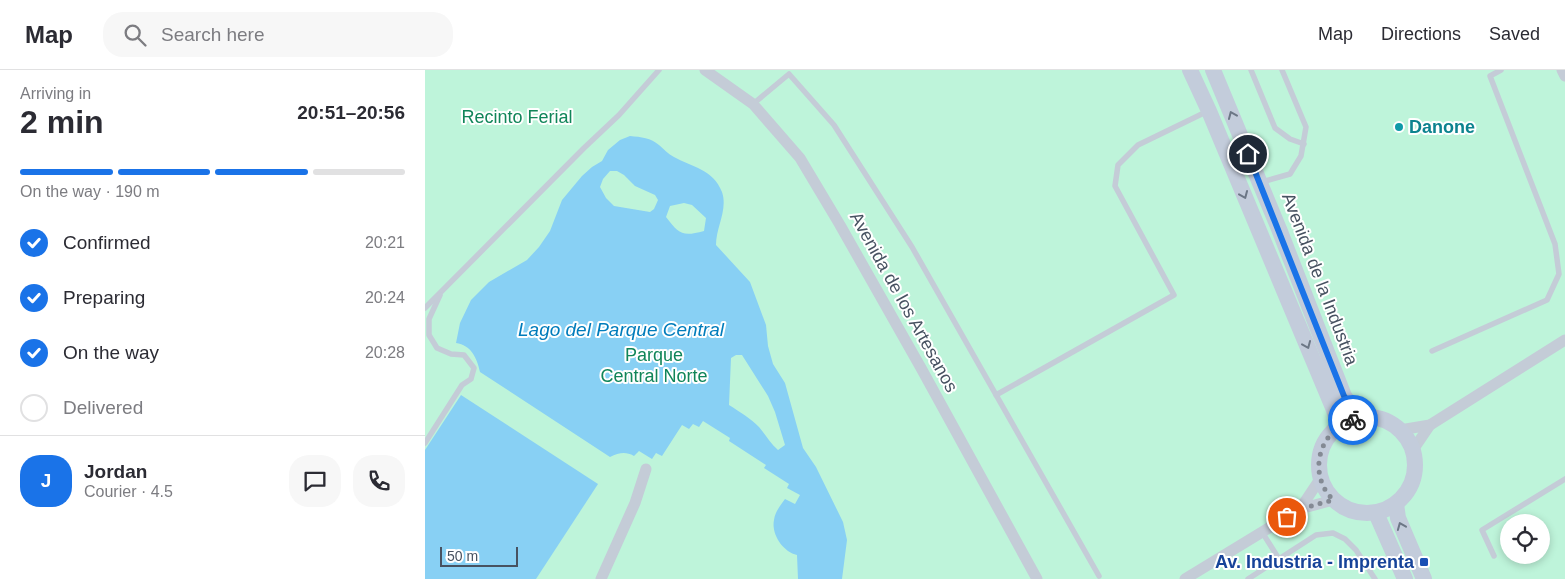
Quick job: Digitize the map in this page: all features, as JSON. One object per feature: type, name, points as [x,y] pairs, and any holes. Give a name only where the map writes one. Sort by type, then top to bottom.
[{"type":"street","name":"Avenida de los Artesanos","points":[[705,70],[753,104],[800,158],[921,368],[1037,579]]},
{"type":"street","name":"Avenida de la Industria","points":[[1190,70],[1209,111],[1339,426]]},
{"type":"street","name":"Avenida de la Industria","points":[[1213,70],[1344,396],[1359,418]]},
{"type":"street","points":[[1562,70],[1565,76]]},
{"type":"street","points":[[1400,430],[1430,425],[1565,340]]},
{"type":"street","points":[[1359,418],[1374,418],[1388,422],[1400,430],[1408,439],[1413,450],[1416,465],[1413,480],[1407,494],[1387,510],[1376,513],[1361,514],[1346,509],[1333,500],[1325,490],[1320,478],[1321,450],[1328,436],[1339,426],[1359,418]]},
{"type":"street","points":[[1413,450],[1430,425]]},
{"type":"street","points":[[601,579],[635,503],[646,469]]},
{"type":"street","points":[[1300,509],[1320,478]]},
{"type":"street","points":[[1185,579],[1300,509],[1333,500]]},
{"type":"street","points":[[1396,504],[1398,518],[1424,579]]},
{"type":"street","points":[[1376,513],[1403,578]]},
{"type":"lane","points":[[425,308],[619,115],[659,70]]},
{"type":"lane","points":[[1251,70],[1275,128],[1290,139],[1304,144]]},
{"type":"lane","points":[[1260,183],[1290,174],[1301,156],[1304,144],[1306,127],[1282,70]]},
{"type":"lane","points":[[1432,351],[1547,300],[1559,274],[1555,244],[1489,73],[1501,70]]},
{"type":"lane","points":[[753,104],[791,72],[835,125],[912,247],[1099,576]]},
{"type":"lane","points":[[996,395],[1174,295],[1115,186],[1118,165],[1138,145],[1209,111]]},
{"type":"lane","points":[[425,443],[462,385],[471,379],[474,368],[464,356],[451,354],[437,348],[429,335],[429,319],[441,292]]},
{"type":"lane","points":[[1494,556],[1482,530],[1565,480]]},
{"type":"lane","points":[[1262,532],[1279,559]]},
{"type":"lane","points":[[1248,579],[1316,535],[1333,533],[1345,539],[1356,550],[1375,579]]},
{"type":"green space","points":[[425,70],[1565,70],[1565,579],[425,579]]},
{"type":"water","name":"Lago del Parque Central","points":[[630,136],[642,137],[653,141],[672,156],[708,173],[718,184],[722,192],[724,205],[716,245],[750,282],[766,325],[768,346],[773,364],[785,383],[803,448],[816,467],[843,522],[847,540],[842,579],[798,579],[797,555],[787,550],[779,542],[774,531],[774,520],[775,514],[785,499],[795,504],[800,495],[787,488],[789,484],[764,468],[766,465],[729,441],[730,438],[703,421],[699,427],[693,424],[689,429],[682,425],[662,456],[656,453],[652,459],[639,451],[634,456],[622,453],[610,457],[480,372],[473,353],[466,346],[456,343],[460,323],[471,300],[489,282],[527,260],[550,231],[562,200],[582,176],[602,161],[608,150],[620,140]],"holes":[[[610,171],[617,171],[635,186],[655,195],[658,200],[654,209],[650,212],[614,206],[606,198],[600,187],[603,179]],[[684,203],[692,205],[706,218],[704,231],[691,234],[682,233],[666,217],[670,206]],[[736,355],[742,355],[768,396],[785,445],[778,450],[756,424],[729,405],[731,358]]]},
{"type":"water","points":[[461,395],[598,484],[536,579],[425,579],[425,450]]},
{"type":"way so far","points":[[1287,517],[1300,509],[1333,500],[1325,490],[1320,478],[1321,450],[1328,436],[1339,426],[1353,420]]},
{"type":"place","name":"Danone","points":[[1399,127]]},
{"type":"place","name":"Av. Industria - Imprenta","points":[[1424,562]]},
{"type":"route","points":[[1248,154],[1344,396],[1359,418],[1353,420]]},
{"type":"park label","name":"Recinto Ferial","points":[[517,117]]},
{"type":"park label","name":"Parque Central Norte","points":[[654,365]]}]
